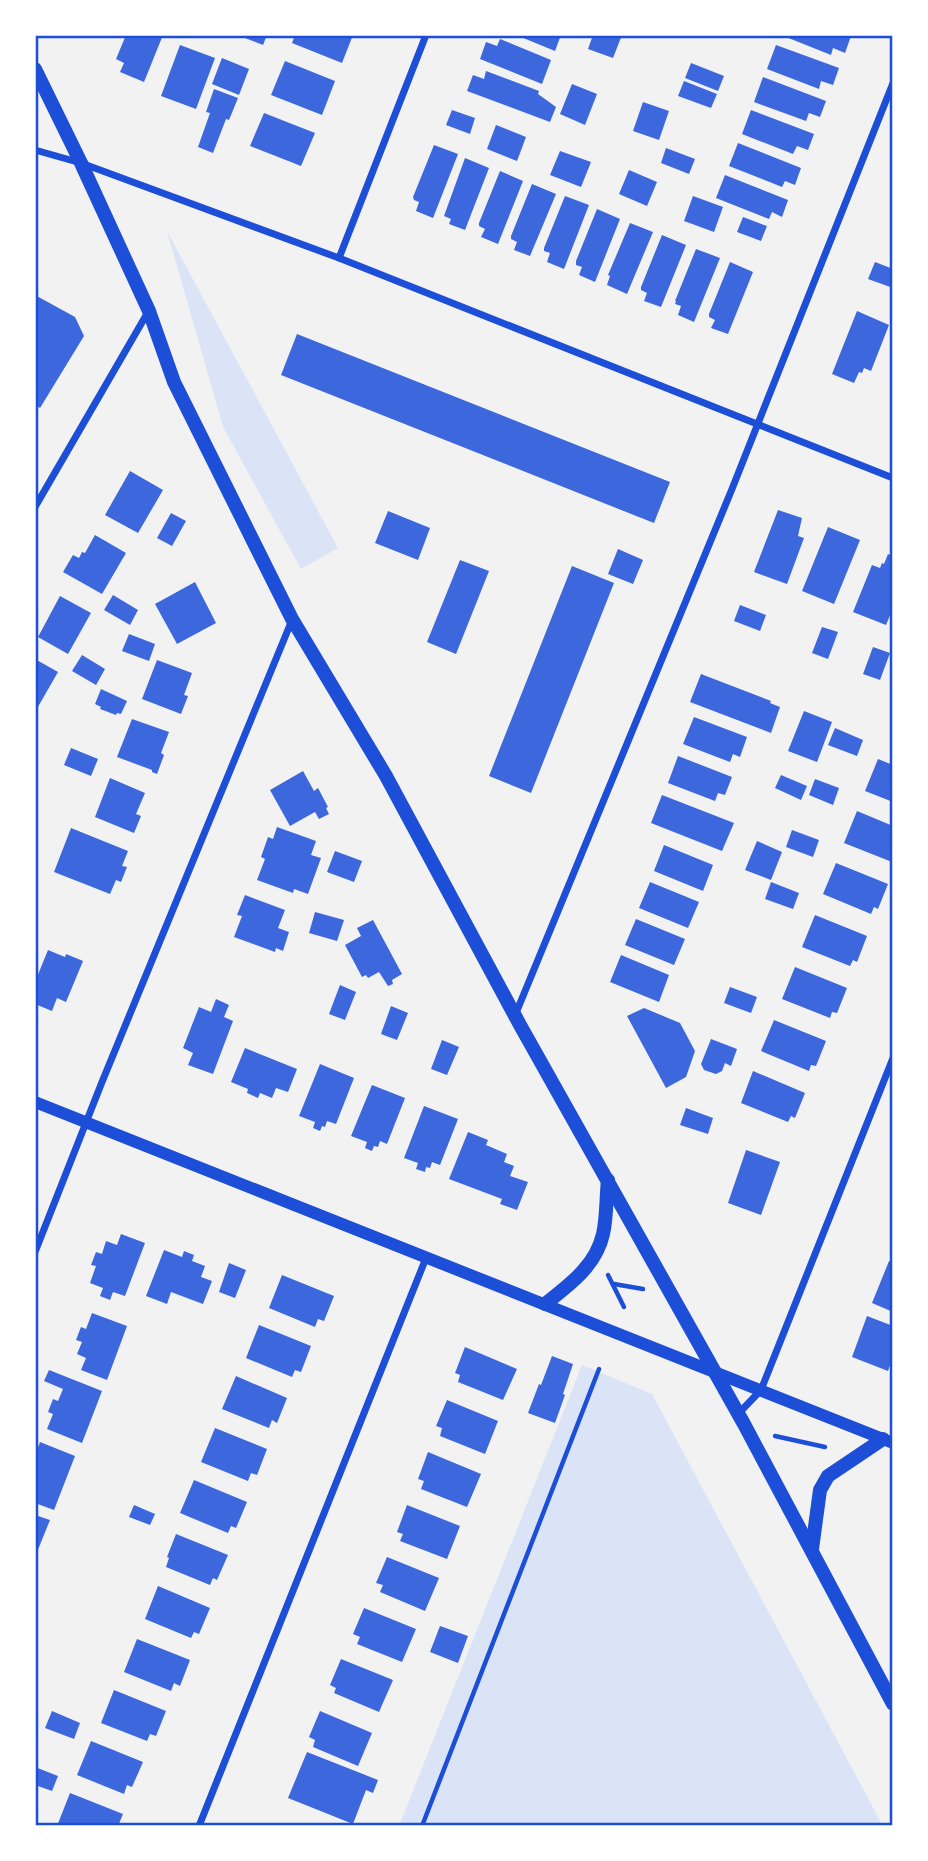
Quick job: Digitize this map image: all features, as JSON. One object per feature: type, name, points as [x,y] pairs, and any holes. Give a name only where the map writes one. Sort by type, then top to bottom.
[{"type":"main road","points":[[35,69],[149,312],[174,382],[292,619],[386,776],[515,1016],[812,1549],[893,1704]]},
{"type":"main road","points":[[545,1304],[580,1276],[594,1256],[603,1235],[608,1179]]},
{"type":"main road","points":[[812,1549],[820,1490],[828,1476],[888,1441]]},
{"type":"street","points":[[339,258],[426,35]]},
{"type":"street","points":[[515,1016],[758,424],[893,83]]},
{"type":"street","points":[[35,150],[81,163],[339,258],[893,478]]},
{"type":"street","points":[[35,507],[149,312]]},
{"type":"street","points":[[35,1252],[292,619]]},
{"type":"street","points":[[738,1414],[761,1390],[893,1058]]},
{"type":"street","points":[[35,1102],[888,1441]]},
{"type":"street","points":[[199,1826],[426,1258]]},
{"type":"path","points":[[602,1265],[624,1307]]},
{"type":"path","points":[[613,1284],[650,1290]]},
{"type":"path","points":[[422,1826],[599,1369]]},
{"type":"path","points":[[775,1436],[825,1447]]},
{"type":"path","points":[[823,1439],[827,1454]]},
{"type":"shaded area","points":[[167,231],[338,548],[301,569],[223,427]]},
{"type":"shaded area","points":[[582,1365],[652,1394],[883,1826],[399,1826]]},
{"type":"building","points":[[126,35],[163,35],[144,82],[120,72],[124,63],[116,59]]},
{"type":"building","points":[[237,35],[267,35],[263,45]]},
{"type":"building","points":[[295,35],[353,35],[342,63],[292,43]]},
{"type":"building","points":[[516,35],[561,35],[555,51]]},
{"type":"building","points":[[593,35],[622,35],[613,58],[588,49]]},
{"type":"building","points":[[781,35],[851,36],[845,53],[833,48],[831,55]]},
{"type":"building","points":[[500,39],[551,60],[542,84],[480,59],[486,42],[497,46]]},
{"type":"building","points":[[180,45],[215,58],[196,109],[161,96]]},
{"type":"building","points":[[776,45],[839,68],[833,85],[821,81],[819,89],[767,69]]},
{"type":"building","points":[[222,58],[249,69],[239,95],[212,84]]},
{"type":"building","points":[[285,61],[335,81],[322,115],[271,95]]},
{"type":"building","points":[[691,63],[724,76],[718,91],[685,78]]},
{"type":"building","points":[[486,71],[539,91],[538,94],[556,107],[550,122],[467,91],[473,75],[484,79]]},
{"type":"building","points":[[763,77],[826,101],[820,117],[809,113],[806,121],[754,102]]},
{"type":"building","points":[[684,81],[717,94],[711,108],[678,96]]},
{"type":"building","points":[[572,84],[597,94],[585,125],[560,114]]},
{"type":"building","points":[[214,89],[238,98],[229,120],[226,119],[213,153],[198,147],[210,113],[206,112]]},
{"type":"building","points":[[643,102],[669,111],[659,140],[633,131]]},
{"type":"building","points":[[452,110],[475,118],[470,134],[446,125]]},
{"type":"building","points":[[751,110],[814,134],[808,150],[797,146],[793,154],[742,134]]},
{"type":"building","points":[[264,113],[315,133],[301,166],[250,146]]},
{"type":"building","points":[[496,125],[526,137],[517,161],[487,149]]},
{"type":"building","points":[[738,143],[801,168],[795,185],[785,181],[782,187],[729,166]]},
{"type":"building","points":[[434,145],[458,154],[433,218],[416,211],[419,202],[413,197]]},
{"type":"building","points":[[666,148],[695,159],[689,174],[661,163]]},
{"type":"building","points":[[560,151],[591,162],[581,187],[550,175]]},
{"type":"building","points":[[465,158],[489,168],[465,230],[449,224],[451,219],[444,216]]},
{"type":"building","points":[[629,170],[657,182],[647,206],[619,194]]},
{"type":"building","points":[[500,171],[523,181],[498,244],[481,237],[485,229],[479,226],[479,223]]},
{"type":"building","points":[[725,175],[788,200],[782,217],[772,212],[769,219],[716,198]]},
{"type":"building","points":[[532,184],[556,194],[530,256],[514,250],[517,242],[511,239],[511,236]]},
{"type":"building","points":[[565,196],[589,205],[564,269],[547,262],[550,253],[544,251],[544,248]]},
{"type":"building","points":[[693,196],[723,207],[714,232],[684,221]]},
{"type":"building","points":[[597,209],[620,219],[595,282],[579,275],[582,267],[576,265],[576,261]]},
{"type":"building","points":[[743,217],[767,226],[761,241],[737,232]]},
{"type":"building","points":[[630,223],[653,232],[627,294],[607,285],[608,275]]},
{"type":"building","points":[[662,235],[686,245],[661,307],[644,301],[647,293],[641,290],[641,287]]},
{"type":"building","points":[[696,249],[720,258],[694,322],[678,315],[681,306],[675,304],[675,301]]},
{"type":"building","points":[[730,262],[753,272],[728,334],[711,328],[715,320],[709,317],[709,314]]},
{"type":"building","points":[[875,262],[893,269],[893,288],[868,279]]},
{"type":"building","points":[[35,295],[75,317],[84,336],[40,408],[35,405]]},
{"type":"building","points":[[857,311],[889,325],[871,371],[864,368],[854,383],[832,374]]},
{"type":"building","points":[[297,334],[670,482],[654,523],[281,375]]},
{"type":"building","points":[[130,471],[163,490],[138,533],[105,515]]},
{"type":"building","points":[[778,510],[802,518],[798,536],[804,538],[787,584],[754,572]]},
{"type":"building","points":[[388,511],[430,528],[418,560],[375,543]]},
{"type":"building","points":[[171,513],[186,521],[172,546],[157,538]]},
{"type":"building","points":[[828,527],[860,540],[834,604],[802,591]]},
{"type":"building","points":[[95,535],[126,553],[102,594],[63,572],[73,555],[79,558],[82,552],[85,553]]},
{"type":"building","points":[[618,549],[643,560],[633,584],[608,574]]},
{"type":"building","points":[[888,554],[893,556],[893,608],[886,625],[853,612],[872,565],[880,568]]},
{"type":"building","points":[[460,560],[489,571],[456,654],[427,642]]},
{"type":"building","points":[[572,566],[614,583],[531,793],[489,776]]},
{"type":"building","points":[[195,582],[216,623],[177,644],[155,604]]},
{"type":"building","points":[[113,595],[138,610],[130,625],[104,610]]},
{"type":"building","points":[[60,596],[91,613],[68,654],[38,637]]},
{"type":"building","points":[[740,605],[766,615],[760,631],[734,621]]},
{"type":"building","points":[[822,627],[838,632],[828,659],[812,653]]},
{"type":"building","points":[[129,634],[155,644],[149,661],[122,651]]},
{"type":"building","points":[[873,647],[890,653],[880,680],[863,674]]},
{"type":"building","points":[[82,655],[105,669],[96,685],[72,671]]},
{"type":"building","points":[[35,659],[58,672],[35,712]]},
{"type":"building","points":[[157,660],[192,673],[181,714],[142,699]]},
{"type":"building","points":[[701,674],[780,707],[771,733],[690,702]]},
{"type":"building","points":[[101,689],[127,701],[121,714],[116,715],[100,709],[101,707],[95,704]]},
{"type":"building","points":[[804,711],[832,722],[817,762],[788,751]]},
{"type":"building","points":[[694,717],[747,737],[740,757],[733,754],[730,762],[683,744]]},
{"type":"building","points":[[132,719],[169,732],[157,774],[117,757]]},
{"type":"building","points":[[835,728],[863,740],[857,756],[828,745]]},
{"type":"building","points":[[71,748],[98,759],[91,776],[64,765]]},
{"type":"building","points":[[678,756],[732,777],[725,795],[718,793],[715,801],[668,783]]},
{"type":"building","points":[[878,759],[893,765],[893,802],[865,791]]},
{"type":"building","points":[[303,771],[314,791],[318,788],[329,814],[319,819],[315,812],[290,826],[270,790]]},
{"type":"building","points":[[781,775],[807,786],[801,800],[775,788]]},
{"type":"building","points":[[110,778],[145,793],[136,814],[141,816],[134,833],[95,817]]},
{"type":"building","points":[[815,779],[839,788],[833,805],[809,795]]},
{"type":"building","points":[[662,795],[734,823],[722,851],[651,823]]},
{"type":"building","points":[[857,811],[893,826],[892,862],[844,843]]},
{"type":"building","points":[[277,827],[316,841],[311,855],[321,858],[308,894],[294,889],[293,893],[257,880],[265,859],[261,857],[268,837],[273,839]]},
{"type":"building","points":[[71,828],[128,851],[122,866],[127,867],[121,882],[116,880],[110,894],[54,872]]},
{"type":"building","points":[[792,830],[819,840],[813,857],[786,847]]},
{"type":"building","points":[[757,841],[782,852],[771,880],[745,870]]},
{"type":"building","points":[[664,845],[713,865],[703,891],[654,871]]},
{"type":"building","points":[[335,851],[362,861],[354,882],[327,872]]},
{"type":"building","points":[[836,863],[888,884],[878,909],[874,907],[871,914],[823,894]]},
{"type":"building","points":[[650,882],[699,902],[688,928],[639,908]]},
{"type":"building","points":[[771,882],[799,893],[793,909],[765,899]]},
{"type":"building","points":[[245,895],[285,910],[278,928],[289,932],[283,951],[276,948],[275,952],[234,937],[242,916],[237,915]]},
{"type":"building","points":[[315,912],[344,920],[337,941],[309,933]]},
{"type":"building","points":[[815,915],[867,936],[857,962],[853,960],[850,966],[802,947]]},
{"type":"building","points":[[636,919],[685,939],[674,965],[625,945]]},
{"type":"building","points":[[373,920],[402,974],[388,986],[379,972],[368,978],[366,975],[362,977],[345,945],[361,936],[357,928]]},
{"type":"building","points":[[48,950],[83,961],[66,1002],[57,998],[52,1011],[35,1004],[35,982]]},
{"type":"building","points":[[621,955],[669,975],[659,1002],[610,982]]},
{"type":"building","points":[[795,967],[847,988],[837,1013],[832,1012],[830,1018],[782,999]]},
{"type":"building","points":[[340,985],[356,992],[345,1020],[329,1014]]},
{"type":"building","points":[[730,987],[757,997],[751,1013],[724,1003]]},
{"type":"building","points":[[216,999],[229,1005],[224,1017],[233,1021],[213,1074],[188,1065],[193,1053],[183,1048],[199,1007],[211,1012]]},
{"type":"building","points":[[391,1006],[408,1013],[397,1040],[381,1034]]},
{"type":"building","points":[[644,1008],[680,1023],[695,1051],[686,1077],[666,1088],[627,1016]]},
{"type":"building","points":[[774,1020],[826,1041],[816,1066],[811,1065],[809,1071],[761,1051]]},
{"type":"building","points":[[711,1039],[737,1049],[731,1066],[725,1063],[722,1071],[716,1074],[704,1070],[701,1064]]},
{"type":"building","points":[[442,1040],[459,1047],[447,1075],[431,1069]]},
{"type":"building","points":[[245,1048],[297,1069],[288,1092],[276,1088],[272,1098],[260,1093],[258,1098],[247,1093],[248,1089],[231,1082]]},
{"type":"building","points":[[320,1064],[354,1078],[336,1124],[327,1121],[320,1131],[313,1128],[315,1122],[299,1116]]},
{"type":"building","points":[[753,1071],[805,1093],[795,1118],[791,1116],[788,1122],[741,1103]]},
{"type":"building","points":[[372,1085],[405,1098],[387,1144],[380,1141],[378,1147],[374,1146],[372,1151],[365,1148],[367,1142],[351,1136]]},
{"type":"building","points":[[424,1106],[458,1119],[440,1165],[432,1162],[425,1172],[416,1169],[418,1163],[404,1158]]},
{"type":"building","points":[[686,1108],[713,1118],[708,1134],[680,1125]]},
{"type":"building","points":[[468,1132],[488,1140],[486,1145],[507,1154],[504,1162],[514,1166],[510,1176],[528,1182],[517,1210],[500,1204],[502,1199],[449,1179]]},
{"type":"building","points":[[746,1150],[780,1162],[761,1215],[728,1203]]},
{"type":"building","points":[[121,1234],[145,1243],[125,1296],[113,1292],[110,1300],[100,1296],[103,1288],[90,1283],[96,1266],[91,1265],[96,1252],[102,1254],[106,1241],[117,1245]]},
{"type":"building","points":[[164,1250],[182,1257],[184,1251],[194,1255],[192,1261],[205,1266],[201,1277],[212,1281],[203,1304],[171,1292],[167,1304],[146,1296]]},
{"type":"building","points":[[889,1261],[893,1262],[893,1312],[872,1303]]},
{"type":"building","points":[[229,1263],[246,1270],[235,1298],[219,1292]]},
{"type":"building","points":[[282,1275],[334,1296],[324,1321],[318,1319],[315,1327],[269,1308]]},
{"type":"building","points":[[92,1313],[127,1326],[107,1380],[81,1370],[86,1358],[77,1354],[82,1342],[76,1340],[81,1327],[86,1329]]},
{"type":"building","points":[[867,1316],[893,1326],[893,1357],[888,1371],[852,1357]]},
{"type":"building","points":[[259,1325],[311,1346],[301,1372],[295,1370],[292,1377],[246,1358]]},
{"type":"building","points":[[465,1347],[517,1369],[503,1400],[458,1382],[460,1375],[455,1373]]},
{"type":"building","points":[[552,1356],[573,1364],[555,1423],[528,1413]]},
{"type":"building","points":[[49,1370],[102,1391],[82,1443],[47,1429],[53,1414],[48,1412],[53,1399],[58,1401],[63,1389],[44,1381]]},
{"type":"building","points":[[236,1376],[287,1398],[277,1423],[272,1420],[269,1428],[222,1409]]},
{"type":"building","points":[[447,1400],[498,1421],[485,1454],[440,1436],[442,1428],[436,1426]]},
{"type":"building","points":[[215,1428],[267,1449],[257,1475],[251,1473],[248,1481],[201,1462]]},
{"type":"building","points":[[40,1442],[75,1456],[54,1510],[35,1503],[35,1456]]},
{"type":"building","points":[[428,1452],[481,1474],[467,1507],[421,1489],[424,1481],[418,1479]]},
{"type":"building","points":[[194,1480],[247,1502],[236,1528],[231,1526],[228,1533],[180,1513]]},
{"type":"building","points":[[134,1505],[155,1514],[150,1525],[129,1517]]},
{"type":"building","points":[[407,1505],[460,1526],[447,1559],[400,1541],[403,1534],[397,1532]]},
{"type":"building","points":[[35,1515],[50,1520],[35,1557]]},
{"type":"building","points":[[176,1534],[228,1555],[217,1580],[213,1578],[210,1585],[166,1567]]},
{"type":"building","points":[[387,1557],[439,1578],[425,1611],[380,1592],[383,1585],[376,1583]]},
{"type":"building","points":[[158,1586],[210,1608],[199,1634],[194,1632],[191,1638],[145,1619]]},
{"type":"building","points":[[364,1608],[416,1629],[402,1662],[357,1644],[360,1637],[353,1634]]},
{"type":"building","points":[[440,1626],[468,1636],[458,1663],[430,1652]]},
{"type":"building","points":[[137,1639],[190,1660],[180,1686],[174,1683],[171,1691],[124,1672]]},
{"type":"building","points":[[341,1659],[393,1680],[379,1712],[334,1693],[336,1688],[330,1685]]},
{"type":"building","points":[[114,1690],[166,1711],[156,1736],[150,1734],[147,1741],[101,1723]]},
{"type":"building","points":[[52,1711],[80,1723],[74,1739],[45,1728]]},
{"type":"building","points":[[320,1711],[372,1733],[358,1766],[313,1747],[315,1740],[309,1737]]},
{"type":"building","points":[[91,1741],[143,1762],[132,1787],[127,1785],[124,1794],[77,1775]]},
{"type":"building","points":[[307,1752],[378,1780],[373,1793],[366,1790],[353,1824],[288,1798]]},
{"type":"building","points":[[35,1767],[58,1776],[52,1791],[35,1785]]},
{"type":"building","points":[[70,1793],[123,1814],[118,1826],[57,1826]]}]
